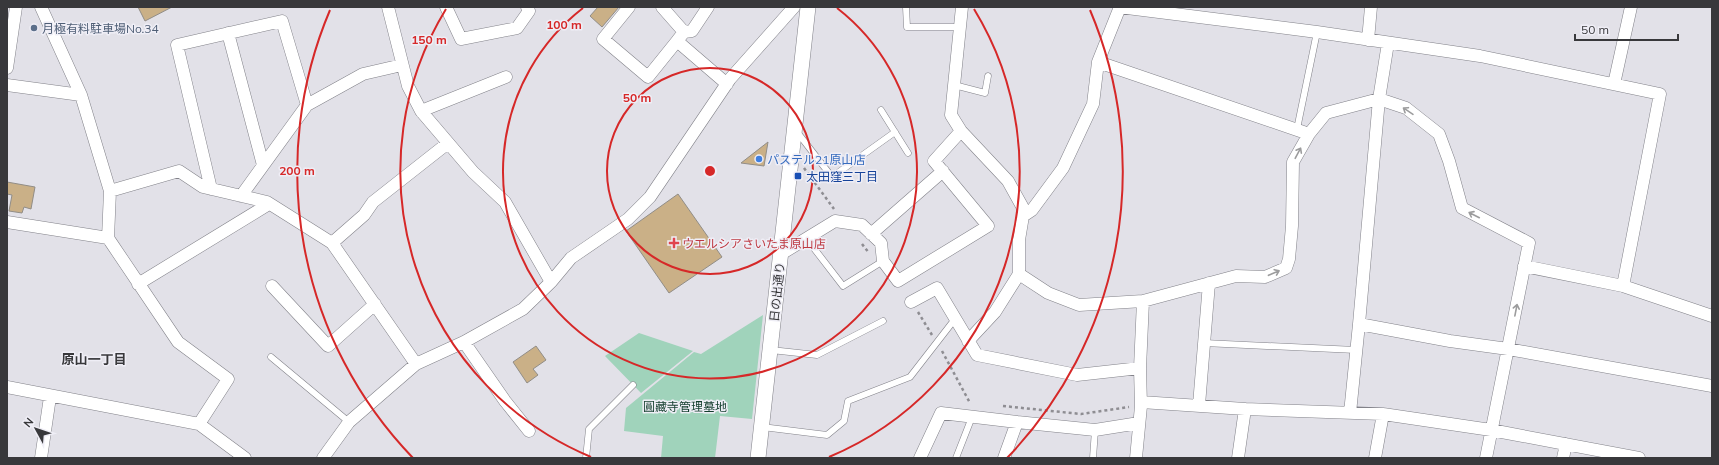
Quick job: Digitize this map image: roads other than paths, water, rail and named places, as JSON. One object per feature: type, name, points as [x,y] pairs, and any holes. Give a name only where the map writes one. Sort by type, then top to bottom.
[{"type":"street","points":[[7,68],[16,7]]},
{"type":"street","points":[[42,7],[81,95],[110,191],[108,238],[178,342],[228,379],[199,424]]},
{"type":"street","points":[[388,7],[408,86],[421,111],[473,172],[505,202],[551,282]]},
{"type":"street","points":[[446,7],[461,39],[517,28],[529,11],[527,7]]},
{"type":"street","points":[[630,7],[603,39],[648,77],[681,36],[692,31],[708,7]]},
{"type":"street","points":[[662,7],[681,36],[727,84]]},
{"type":"street","points":[[322,458],[349,422],[416,364],[464,342],[523,309],[551,282],[571,258],[628,219],[650,197],[727,84],[794,7]]},
{"type":"street","name":"日の出通り","points":[[758,458],[808,7]]},
{"type":"street","points":[[962,7],[951,115],[961,131],[1008,181],[1023,208],[1019,240],[1019,274],[995,312],[968,341]]},
{"type":"street","points":[[1023,216],[1032,210],[1063,168],[1093,104],[1098,62],[1119,7],[1151,9],[1480,56],[1660,94],[1623,286]]},
{"type":"street","points":[[1368,40],[1371,7]]},
{"type":"street","points":[[1614,84],[1631,7]]},
{"type":"street","points":[[211,189],[177,45],[282,21],[307,105]]},
{"type":"street","points":[[228,33],[263,165]]},
{"type":"street","points":[[1350,413],[1379,99],[1388,43]]},
{"type":"street","points":[[1098,62],[1309,134]]},
{"type":"street","points":[[241,196],[307,105],[363,74],[402,65]]},
{"type":"street","points":[[421,111],[506,77]]},
{"type":"street","points":[[7,85],[81,95]]},
{"type":"street","points":[[1019,274],[1048,293],[1079,305],[1142,301],[1236,276],[1265,277],[1286,268],[1289,259],[1292,226],[1293,162],[1309,134],[1326,113],[1379,99],[1406,108],[1438,134],[1449,160],[1462,208],[1529,242],[1486,458]]},
{"type":"street","points":[[781,254],[835,221],[862,225],[881,243],[883,261],[898,281],[988,226],[944,171],[934,161],[961,131]]},
{"type":"street","points":[[332,243],[364,215],[373,202],[448,143]]},
{"type":"street","points":[[110,191],[179,171],[203,187],[269,204],[332,243],[416,364]]},
{"type":"street","points":[[871,234],[944,171]]},
{"type":"street","points":[[138,284],[269,204]]},
{"type":"street","points":[[7,222],[108,238]]},
{"type":"street","points":[[1524,266],[1623,286],[1712,316]]},
{"type":"street","points":[[1199,405],[1210,283]]},
{"type":"street","points":[[272,286],[328,346],[375,304]]},
{"type":"street","points":[[911,302],[937,288],[977,355],[1077,375],[1140,368]]},
{"type":"street","points":[[1136,458],[1141,404],[1140,368],[1142,301]]},
{"type":"street","points":[[1359,324],[1712,386]]},
{"type":"street","points":[[464,342],[505,401],[529,431]]},
{"type":"street","points":[[7,387],[50,397],[199,424],[245,458]]},
{"type":"street","points":[[41,458],[50,397]]},
{"type":"street","points":[[1141,404],[1199,405],[1245,409],[1383,414],[1491,430],[1625,457],[1639,458]]},
{"type":"street","points":[[1238,458],[1245,409]]},
{"type":"street","points":[[920,458],[941,413],[1095,430],[1139,423]]},
{"type":"street","points":[[1375,458],[1383,414]]},
{"type":"street","points":[[1004,458],[1017,422]]},
{"type":"street","points":[[1563,458],[1566,444]]},
{"type":"lane","points":[[906,7],[907,26],[960,27]]},
{"type":"lane","points":[[1297,129],[1317,32]]},
{"type":"lane","points":[[954,85],[985,93],[988,76]]},
{"type":"lane","points":[[881,110],[908,153]]},
{"type":"lane","points":[[795,129],[832,177],[895,132]]},
{"type":"lane","points":[[806,238],[843,286],[883,261]]},
{"type":"lane","points":[[762,428],[827,435],[844,421],[848,400],[910,377],[955,319]]},
{"type":"lane","points":[[770,350],[817,355],[883,321]]},
{"type":"lane","points":[[1204,344],[1356,350]]},
{"type":"lane","points":[[271,357],[349,422]]},
{"type":"lane","points":[[586,458],[589,429],[633,385]]},
{"type":"lane","points":[[956,458],[972,417]]},
{"type":"lane","points":[[1093,458],[1095,430]]},
{"type":"place","name":"月極有料駐車場No.34","points":[[34,28]]},
{"type":"place","name":"パステル21原山店","points":[[759,159]]},
{"type":"place","name":"太田窪三丁目","points":[[798,176]]},
{"type":"place","name":"ウエルシアさいたま原山店","points":[[674,243]]},
{"type":"district","name":"原山一丁目","points":[[94,359]]},
{"type":"park label","name":"圓藏寺管理墓地","points":[[685,406]]}]
